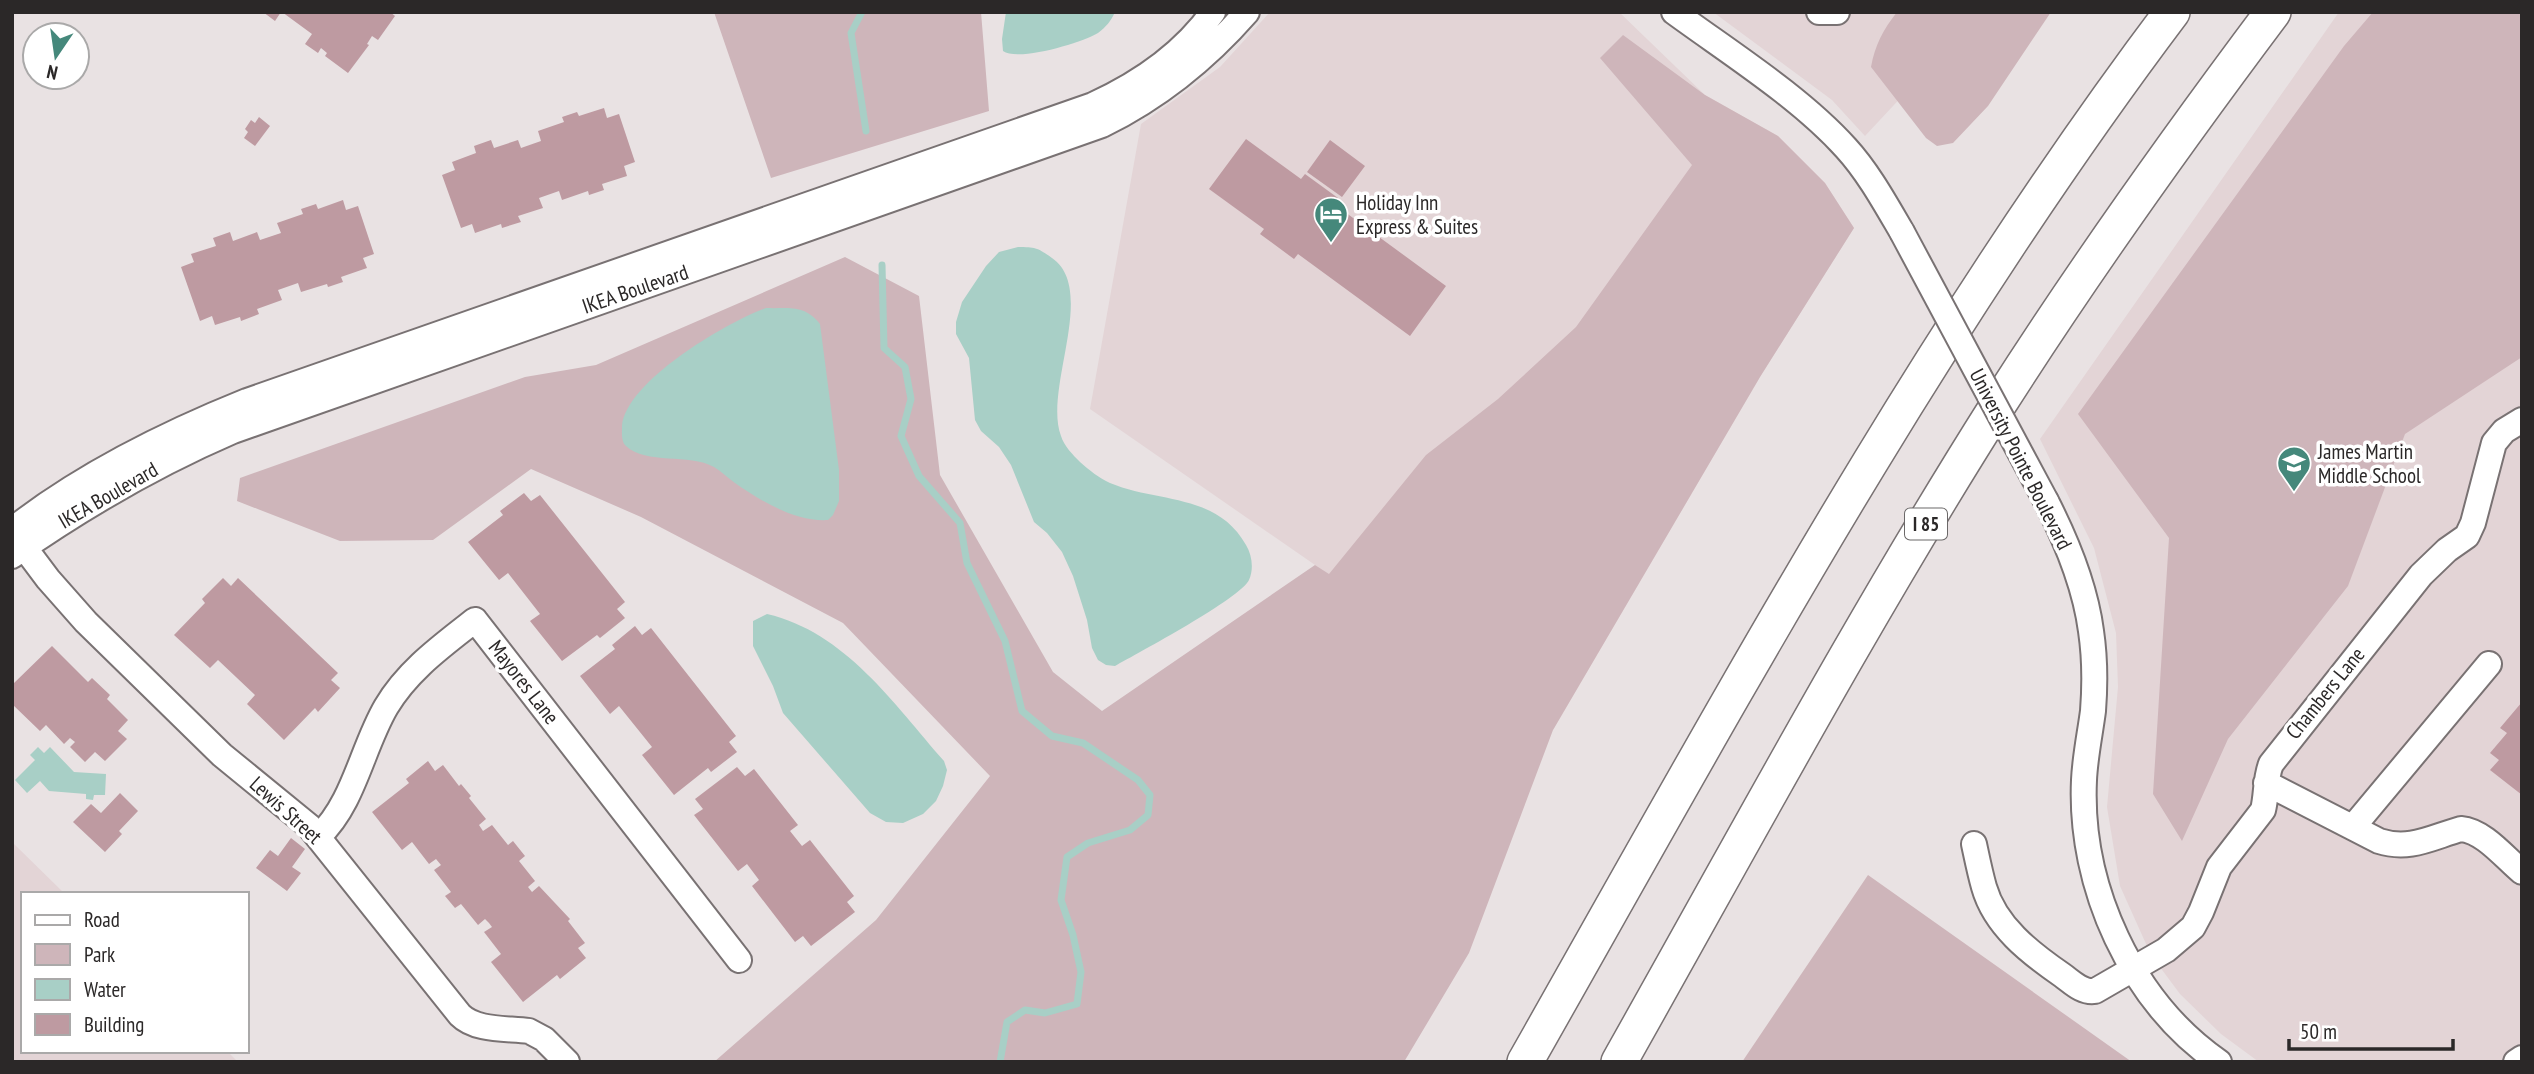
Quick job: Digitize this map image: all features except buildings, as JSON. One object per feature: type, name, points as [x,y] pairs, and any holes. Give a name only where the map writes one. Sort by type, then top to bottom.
[{"type":"highway","points":[[1525,1062],[1826,532],[1894,422],[2121,80],[2172,12]]},
{"type":"highway","name":"I 85","points":[[1619,1062],[1836,678],[1998,405],[2175,145],[2273,12]]},
{"type":"street","name":"IKEA Boulevard","points":[[15,541],[71,515],[190,449],[233,431],[1093,105],[1140,79],[1167,60],[1201,29],[1213,12]]},
{"type":"street","name":"IKEA Boulevard","points":[[628,280],[1102,125],[1148,101],[1185,74],[1219,44],[1247,12]]},
{"type":"street","name":"University Pointe Boulevard","points":[[1674,12],[1779,90],[1833,135],[1866,173],[1902,232],[2046,501],[2077,573],[2091,631],[2094,691],[2084,780],[2084,804],[2095,882],[2118,939],[2158,1005],[2194,1042],[2219,1062]]},
{"type":"street","points":[[1819,12],[1837,12]]},
{"type":"street","name":"Chambers Lane","points":[[1974,844],[1984,889],[2010,932],[2034,956],[2090,992],[2134,969],[2180,939],[2198,920],[2219,867],[2263,810],[2271,764],[2279,751],[2421,575],[2447,550],[2467,536],[2473,523],[2494,443],[2504,431],[2522,420]]},
{"type":"street","name":"Lewis Street","points":[[15,541],[86,622],[222,755],[290,808],[319,836],[466,1021],[477,1025],[529,1031],[544,1039],[567,1062]]},
{"type":"street","name":"Mayores Lane","points":[[319,836],[337,817],[377,726],[394,695],[421,664],[475,620],[739,960]]},
{"type":"street","points":[[2353,827],[2489,664]]},
{"type":"street","points":[[2266,783],[2379,841],[2402,846],[2461,829],[2468,830],[2482,838],[2522,872]]},
{"type":"street","points":[[2516,1062],[2522,1058]]},
{"type":"shaded area","points":[[1270,12],[1619,12],[1705,95],[1778,136],[1825,183],[1854,228],[1760,377],[1553,730],[1090,409],[1141,124],[1220,67]]},
{"type":"shaded area","points":[[1713,12],[1976,12],[1949,46],[1865,136],[1832,100]]},
{"type":"shaded area","name":"James Martin Middle School","points":[[2339,12],[2522,12],[2522,1062],[2259,1062],[2221,1034],[2180,994],[2151,955],[2120,886],[2107,807],[2118,687],[2116,633],[2094,548],[2040,439]]},
{"type":"shaded area","points":[[12,842],[63,892],[21,892],[21,1053],[229,1053],[238,1062],[12,1062]]},
{"type":"green space","points":[[714,12],[981,12],[989,111],[771,178]]},
{"type":"green space","points":[[1897,12],[2051,12],[1988,106],[1953,143],[1937,146],[1926,138],[1871,67],[1880,38]]},
{"type":"green space","points":[[2373,12],[2522,12],[2522,357],[2405,434],[2348,586],[2228,739],[2182,841],[2153,794],[2169,538],[2078,414],[2344,46]]},
{"type":"green space","points":[[1623,35],[1705,95],[1778,136],[1825,183],[1854,228],[1760,377],[1553,730],[1469,953],[1404,1062],[714,1062],[876,920],[990,776],[843,623],[641,517],[531,469],[433,540],[340,541],[237,501],[240,478],[525,377],[596,365],[845,257],[919,296],[940,475],[1053,672],[1102,711],[1315,565],[1329,574],[1426,455],[1498,399],[1576,327],[1692,165],[1600,58]]},
{"type":"green space","points":[[1868,875],[2132,1062],[1742,1062]]},
{"type":"water","points":[[1006,12],[1115,12],[1098,33],[1090,37],[1050,50],[1011,54],[1003,51]]},
{"type":"water","points":[[1018,247],[1036,249],[1052,258],[1065,273],[1070,293],[1070,316],[1057,416],[1066,447],[1087,468],[1110,483],[1185,502],[1219,516],[1234,528],[1251,558],[1251,576],[1242,588],[1188,625],[1115,666],[1098,660],[1092,648],[1087,620],[1073,576],[1062,552],[1034,522],[1011,465],[999,447],[981,431],[975,420],[969,358],[956,334],[956,322],[962,302],[986,266],[999,252]]},
{"type":"water","points":[[766,308],[802,310],[820,324],[839,470],[839,501],[828,520],[803,518],[779,509],[704,463],[634,452],[626,446],[623,439],[622,426],[628,409],[659,373],[704,340]]},
{"type":"water","points":[[767,614],[795,623],[844,653],[887,694],[944,761],[947,770],[943,786],[936,801],[923,814],[903,823],[886,822],[870,813],[783,713],[753,646],[753,621]]},
{"type":"water","points":[[38,747],[44,753],[50,747],[74,772],[106,774],[105,795],[94,795],[93,800],[86,799],[86,794],[49,791],[40,781],[27,793],[15,780],[35,760],[30,755]]},
{"type":"waterway","points":[[862,12],[851,33],[866,131]]},
{"type":"waterway","points":[[882,265],[884,348],[905,367],[911,399],[901,436],[919,476],[960,523],[967,563],[1005,641],[1022,711],[1052,736],[1083,743],[1138,780],[1150,795],[1148,815],[1130,830],[1088,843],[1067,857],[1061,900],[1073,935],[1081,972],[1077,1004],[1045,1013],[1025,1010],[1007,1022],[1000,1062]]},
{"type":"place","name":"Holiday Inn Express & Suites","points":[[1331,244]]},
{"type":"place","name":"James Martin Middle School","points":[[2294,493]]}]
